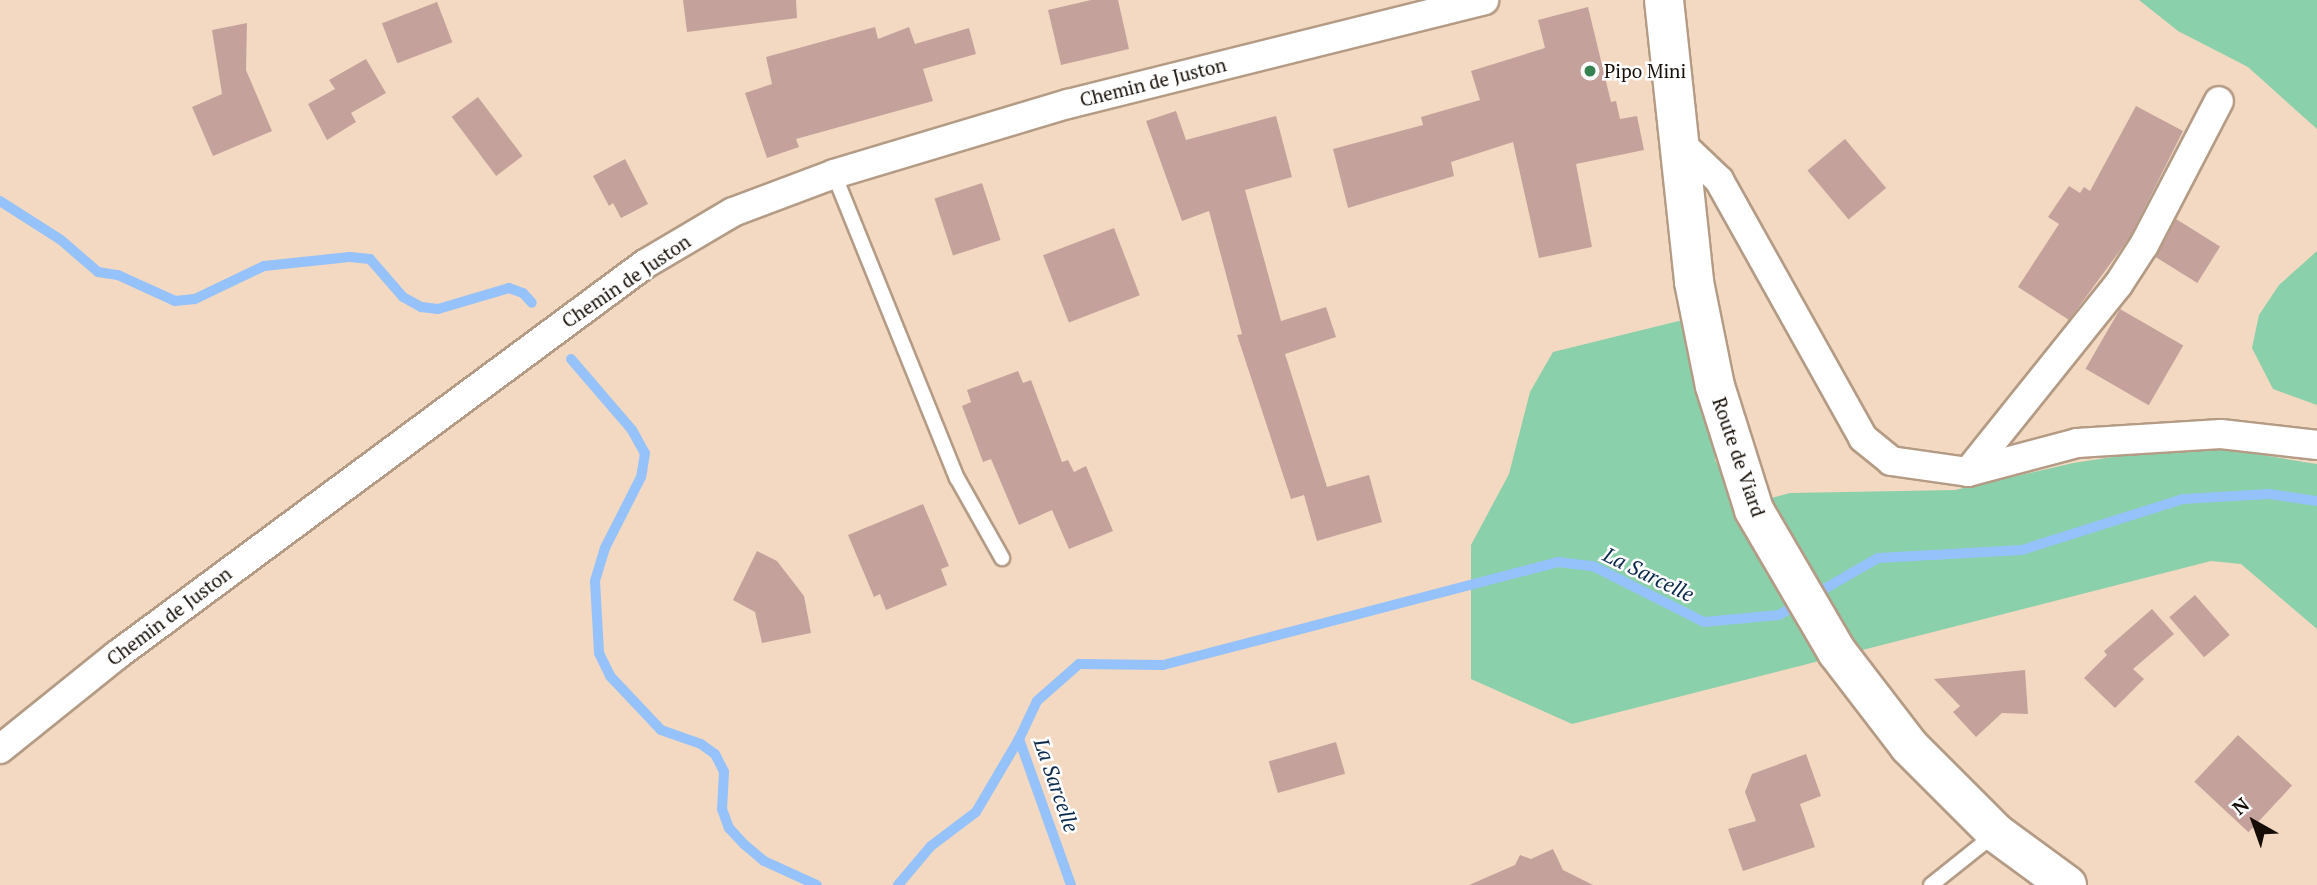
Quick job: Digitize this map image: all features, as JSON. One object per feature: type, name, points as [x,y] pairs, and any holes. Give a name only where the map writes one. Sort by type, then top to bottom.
[{"type":"main road","name":"Route de Viard","points":[[1664,0],[1694,282],[1715,386],[1754,510],[1837,652],[1909,746],[1996,833],[2067,885]]},
{"type":"street","name":"Chemin de Juston","points":[[0,749],[128,646],[645,264],[733,212],[834,174],[1068,104],[1484,0]]},
{"type":"street","points":[[1968,472],[2118,285],[2144,245],[2219,101]]},
{"type":"street","points":[[1677,140],[1719,180],[1863,438],[1891,461],[1968,472],[2077,443],[2221,434],[2317,445]]},
{"type":"lane","points":[[834,174],[957,478],[1002,558]]},
{"type":"lane","points":[[1931,885],[1996,833]]},
{"type":"green space","points":[[2139,0],[2317,0],[2317,129],[2248,67],[2178,31]]},
{"type":"green space","points":[[2317,251],[2317,405],[2273,389],[2252,348],[2259,315],[2279,285]]},
{"type":"green space","points":[[1711,313],[1715,460],[1741,506],[1790,493],[1955,490],[2073,463],[2198,444],[2317,464],[2317,629],[2241,564],[2211,561],[1572,724],[1471,679],[1471,545],[1509,474],[1530,392],[1553,352]]},
{"type":"building","points":[[683,0],[796,0],[797,18],[687,32]]},
{"type":"building","points":[[1091,0],[1118,0],[1129,49],[1061,65],[1048,10]]},
{"type":"building","points":[[437,2],[452,42],[397,63],[382,23]]},
{"type":"building","points":[[1588,7],[1611,102],[1616,101],[1620,119],[1637,116],[1644,150],[1576,164],[1592,247],[1539,258],[1513,142],[1451,162],[1454,176],[1348,208],[1333,149],[1423,125],[1421,117],[1480,100],[1471,71],[1545,48],[1538,20]]},
{"type":"building","points":[[247,23],[246,70],[272,131],[213,156],[192,107],[222,94],[212,30]]},
{"type":"building","points":[[875,27],[878,39],[909,27],[915,44],[969,28],[976,54],[923,69],[933,101],[796,139],[799,147],[767,158],[745,93],[772,84],[766,57]]},
{"type":"building","points":[[366,59],[386,93],[351,113],[356,122],[327,140],[308,104],[335,89],[329,80]]},
{"type":"building","points":[[478,97],[523,156],[496,176],[452,117]]},
{"type":"building","points":[[2136,106],[2183,131],[2130,237],[2069,320],[2018,287],[2059,224],[2048,217],[2069,186],[2080,193],[2084,187],[2090,191]]},
{"type":"building","points":[[1176,111],[1186,140],[1276,116],[1292,177],[1245,190],[1281,321],[1326,307],[1336,337],[1285,354],[1327,487],[1369,475],[1382,522],[1317,541],[1304,495],[1291,499],[1237,335],[1242,334],[1209,211],[1182,221],[1146,121]]},
{"type":"building","points":[[1845,139],[1886,188],[1849,220],[1807,170]]},
{"type":"building","points":[[625,159],[648,204],[621,218],[613,203],[609,206],[593,176]]},
{"type":"building","points":[[982,183],[1001,240],[953,256],[934,198]]},
{"type":"building","points":[[2176,219],[2220,247],[2197,283],[2153,255]]},
{"type":"building","points":[[1114,228],[1140,295],[1069,322],[1043,255]]},
{"type":"building","points":[[2120,309],[2183,346],[2149,405],[2086,369]]},
{"type":"building","points":[[1018,371],[1023,383],[1031,380],[1062,462],[1068,460],[1074,472],[1086,466],[1113,531],[1069,549],[1052,510],[1019,525],[991,459],[983,462],[962,406],[971,402],[967,390]]},
{"type":"building","points":[[923,504],[949,566],[941,569],[947,585],[886,610],[880,594],[874,597],[848,535]]},
{"type":"building","points":[[757,551],[777,561],[804,596],[811,633],[762,643],[755,612],[733,600]]},
{"type":"building","points":[[2195,595],[2230,635],[2204,657],[2169,617]]},
{"type":"building","points":[[2152,609],[2174,634],[2133,669],[2144,679],[2115,708],[2084,678],[2107,655],[2104,651]]},
{"type":"building","points":[[2025,670],[2028,714],[2002,713],[1976,737],[1953,712],[1960,706],[1934,679]]},
{"type":"building","points":[[2238,735],[2292,785],[2248,832],[2194,782]]},
{"type":"building","points":[[1336,742],[1345,774],[1278,793],[1269,761]]},
{"type":"building","points":[[1806,754],[1821,796],[1800,804],[1815,847],[1743,871],[1728,829],[1756,821],[1745,792],[1752,774]]},
{"type":"building","points":[[1553,849],[1563,870],[1593,885],[1469,885],[1515,865],[1520,855],[1531,859]]},
{"type":"waterway","points":[[0,201],[61,240],[98,272],[118,275],[175,301],[195,299],[264,266],[350,257],[370,259],[403,297],[421,307],[438,309],[509,288],[523,293],[532,303]]},
{"type":"waterway","points":[[571,359],[632,430],[645,453],[641,477],[605,548],[595,581],[599,653],[610,676],[661,730],[701,744],[715,754],[724,772],[722,809],[729,828],[764,861],[817,885]]},
{"type":"waterway","name":"La Sarcelle","points":[[1071,885],[1019,739],[1037,701],[1079,664],[1163,665],[1558,562],[1593,566],[1704,622],[1779,615],[1878,558],[2022,550],[2183,499],[2269,494],[2317,501]]},
{"type":"waterway","points":[[898,885],[931,846],[976,812],[1019,739]]},
{"type":"place","name":"Pipo Mini","points":[[1590,71]]}]
